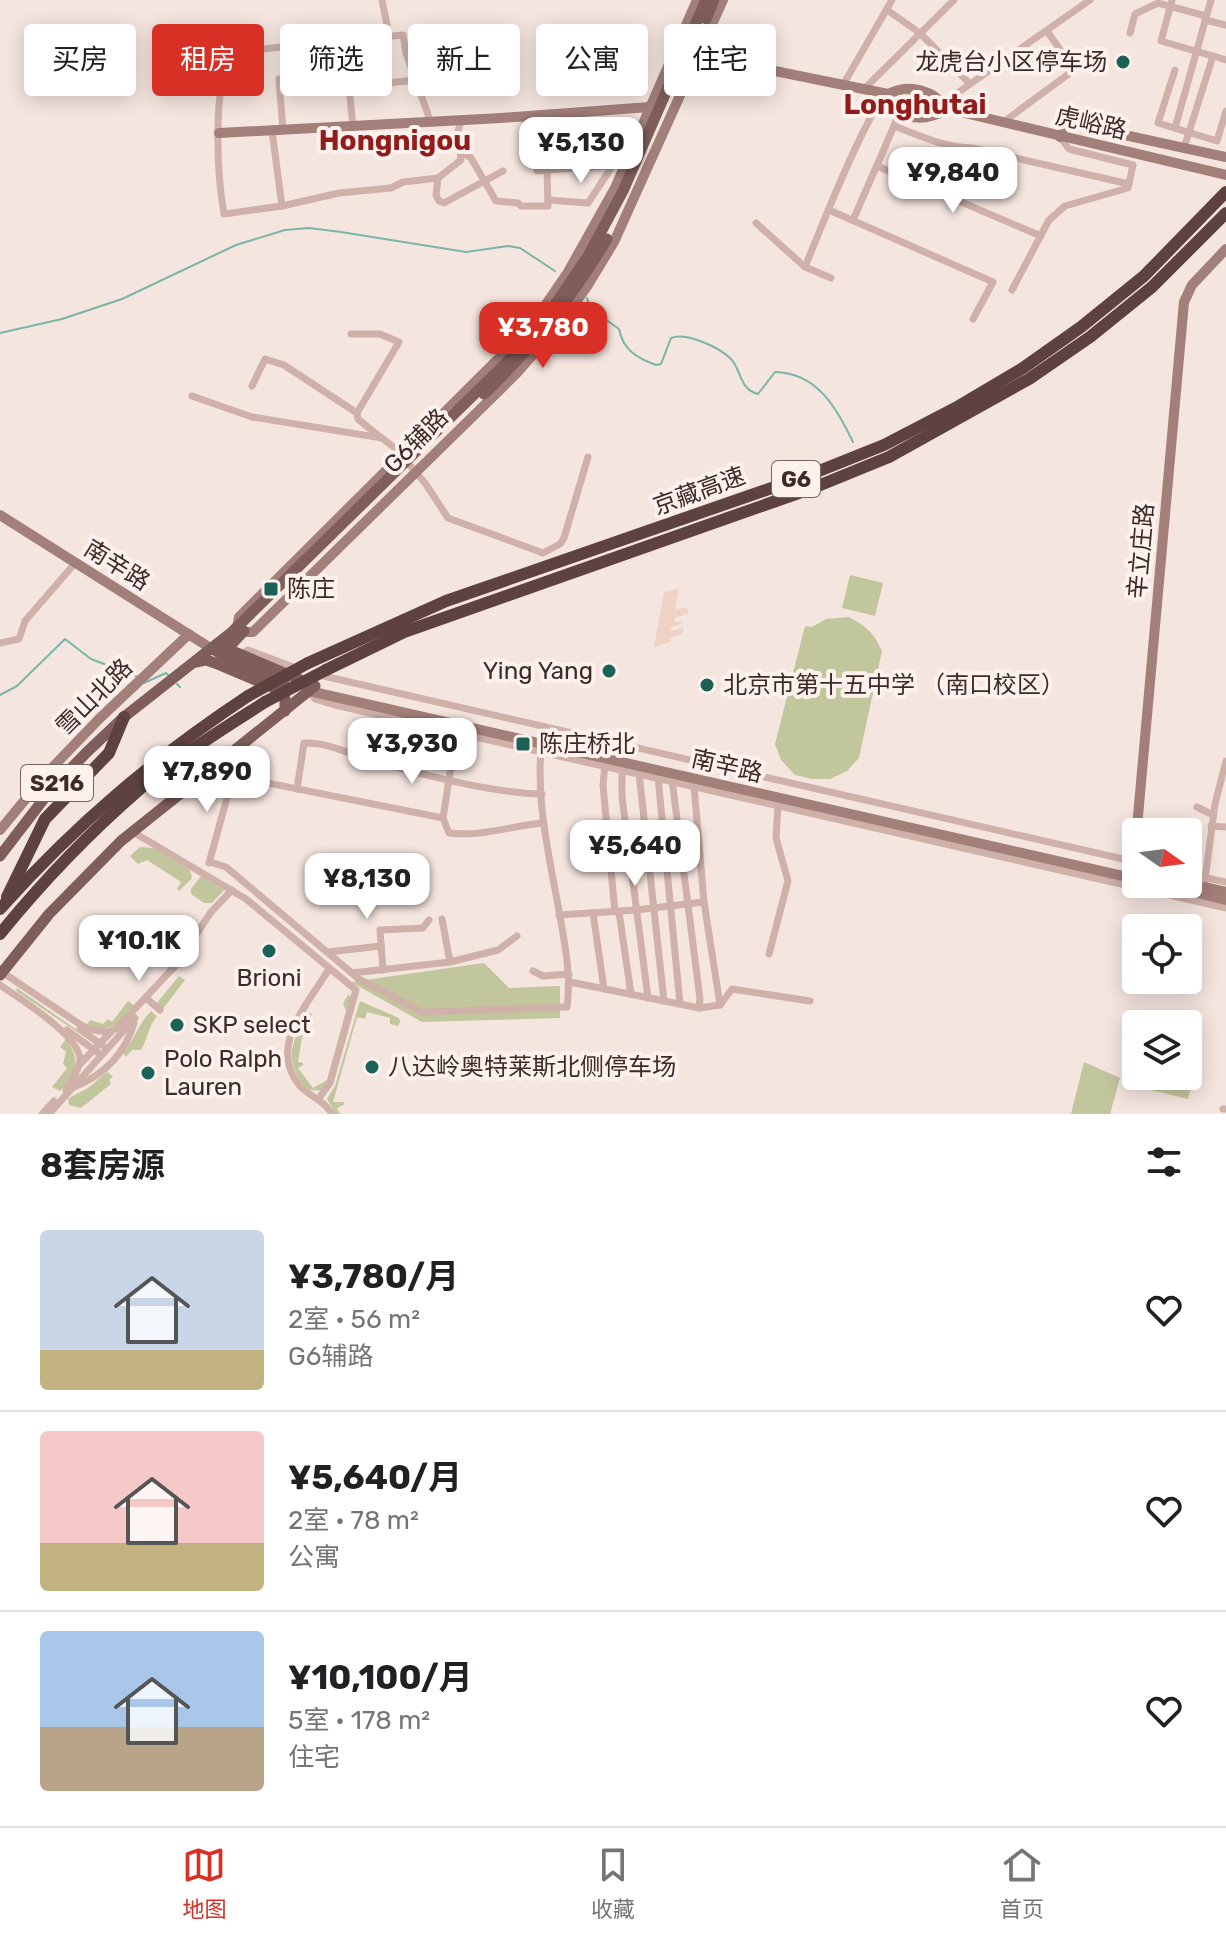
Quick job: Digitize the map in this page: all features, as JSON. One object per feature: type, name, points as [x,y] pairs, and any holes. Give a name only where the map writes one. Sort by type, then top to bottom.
[{"type":"highway","name":"京藏高速","points":[[0,909],[73,831],[128,782],[248,696],[308,663],[446,601],[809,475],[909,432],[1010,376],[1081,327],[1144,276],[1226,192]]},
{"type":"highway","name":"京藏高速","points":[[0,934],[44,880],[142,787],[265,702],[404,632],[783,498],[889,457],[1029,379],[1090,337],[1152,287],[1226,213]]},
{"type":"highway","points":[[0,909],[45,819],[109,753],[124,717]]},
{"type":"main road","name":"G6辅路","points":[[409,464],[526,340],[575,277],[623,191],[706,0]]},
{"type":"main road","name":"G6辅路","points":[[705,24],[714,0]]},
{"type":"main road","name":"G6辅路","points":[[0,856],[53,787],[124,717],[240,630],[532,346],[582,281],[607,239],[675,96]]},
{"type":"main road","points":[[219,648],[240,654],[312,689]]},
{"type":"main road","points":[[219,648],[230,660],[312,689]]},
{"type":"main road","points":[[197,662],[206,660],[215,663],[277,689],[285,699],[285,711]]},
{"type":"main road","points":[[1,973],[49,914],[133,832],[312,689]]},
{"type":"street","points":[[382,0],[387,24]]},
{"type":"street","name":"G6辅路","points":[[409,464],[542,310],[593,232],[619,165],[650,107],[697,0]]},
{"type":"street","name":"G6辅路","points":[[710,24],[723,0]]},
{"type":"street","points":[[843,85],[892,0]]},
{"type":"street","points":[[864,89],[954,0]]},
{"type":"street","points":[[805,267],[880,99],[888,94],[890,106],[899,113],[933,117],[970,84],[1090,0]]},
{"type":"street","points":[[1175,128],[1211,0]]},
{"type":"street","points":[[1130,33],[1135,14],[1158,3],[1171,3],[1226,25]]},
{"type":"street","points":[[1171,3],[1161,41],[1226,60]]},
{"type":"street","points":[[887,10],[920,33],[970,84]]},
{"type":"street","points":[[1002,123],[1074,70],[1047,31]]},
{"type":"street","points":[[392,35],[403,35],[408,58]]},
{"type":"street","points":[[280,47],[232,52],[219,95],[224,214],[438,178],[461,160],[458,125],[461,121]]},
{"type":"street","points":[[1184,148],[1213,56]]},
{"type":"street","points":[[1175,70],[1158,123],[1217,141],[1226,111]]},
{"type":"street","name":"虎峪路","points":[[776,72],[888,94],[898,89],[919,89],[945,106],[1002,123],[1225,174]]},
{"type":"street","points":[[279,79],[282,206]]},
{"type":"street","points":[[353,127],[349,87],[408,81]]},
{"type":"street","points":[[422,96],[431,123]]},
{"type":"street","points":[[219,133],[431,123],[650,107]]},
{"type":"street","points":[[853,220],[899,113]]},
{"type":"street","points":[[524,117],[537,171],[619,165]]},
{"type":"street","points":[[1012,290],[1049,220],[1065,206],[1128,188],[1133,165],[1069,149],[1060,137],[1065,122],[1226,157]]},
{"type":"street","points":[[894,126],[928,141],[1129,184]]},
{"type":"street","points":[[460,151],[471,158],[496,201],[521,206],[548,206],[547,170]]},
{"type":"street","points":[[548,200],[588,203],[619,165]]},
{"type":"street","points":[[877,166],[1041,236]]},
{"type":"street","points":[[438,178],[436,195],[444,203],[503,171]]},
{"type":"street","points":[[829,210],[993,282],[973,319]]},
{"type":"street","points":[[756,223],[805,267],[831,278]]},
{"type":"street","name":"辛立庄路","points":[[1139,818],[1184,302],[1192,285],[1226,249]]},
{"type":"street","points":[[351,334],[380,334],[399,342],[357,413],[358,419],[409,464],[448,518],[543,553],[560,544],[564,538],[588,457]]},
{"type":"street","points":[[252,386],[265,359],[284,365],[357,413]]},
{"type":"street","points":[[192,396],[252,417],[382,438]]},
{"type":"street","name":"南辛路","points":[[0,515],[189,634],[219,648]]},
{"type":"street","points":[[0,643],[19,639],[25,621],[76,562]]},
{"type":"street","name":"雪山北路","points":[[0,830],[79,739],[189,634]]},
{"type":"street","points":[[240,654],[248,650],[279,663],[325,673],[542,740],[605,765],[778,805],[992,843],[1225,898]]},
{"type":"street","points":[[312,689],[325,673]]},
{"type":"street","name":"南辛路","points":[[312,689],[992,843],[1122,867]]},
{"type":"street","name":"南辛路","points":[[312,689],[460,729],[542,740]]},
{"type":"street","points":[[460,729],[454,747],[443,818],[449,833],[467,836],[514,825],[542,823]]},
{"type":"street","points":[[210,862],[226,867],[352,973],[426,1013],[567,1007],[570,978],[542,823],[542,740]]},
{"type":"street","points":[[297,789],[304,743],[315,742],[371,760],[512,793],[542,794]]},
{"type":"street","points":[[203,872],[210,862],[233,776],[227,758]]},
{"type":"street","points":[[1204,882],[1213,815],[1226,761]]},
{"type":"street","points":[[605,765],[603,785],[617,912],[631,994]]},
{"type":"street","points":[[622,769],[622,797],[648,998]]},
{"type":"street","points":[[639,773],[664,1001]]},
{"type":"street","points":[[233,776],[443,818]]},
{"type":"street","points":[[658,777],[680,1004]]},
{"type":"street","points":[[672,780],[699,1008]]},
{"type":"street","points":[[694,786],[704,902],[720,1005]]},
{"type":"street","points":[[769,954],[788,881],[776,838],[778,805]]},
{"type":"street","points":[[1197,807],[1213,815]]},
{"type":"street","points":[[1211,826],[1226,827]]},
{"type":"street","points":[[133,832],[234,892],[356,990],[330,1083],[319,1098]]},
{"type":"street","points":[[1204,882],[1225,898]]},
{"type":"street","points":[[1204,882],[1226,882]]},
{"type":"street","points":[[42,1114],[66,1090],[79,1065],[96,1045],[146,1002],[187,959],[216,911],[234,892]]},
{"type":"street","points":[[1202,893],[1225,898]]},
{"type":"street","points":[[559,915],[704,902]]},
{"type":"street","points":[[593,913],[604,989]]},
{"type":"street","points":[[442,919],[450,962]]},
{"type":"street","points":[[383,970],[380,930],[423,928],[429,920]]},
{"type":"street","points":[[352,973],[450,962],[498,950],[517,936]]},
{"type":"street","points":[[328,952],[381,946]]},
{"type":"street","points":[[329,969],[294,1027],[286,1052],[289,1068],[298,1083],[306,1092],[319,1098],[332,1114]]},
{"type":"street","points":[[533,971],[543,976],[570,978],[604,989],[699,1008],[720,1005],[732,989],[810,1001]]},
{"type":"street","points":[[1,973],[87,1029],[107,1032],[116,1029]]},
{"type":"street","points":[[0,985],[96,1045]]},
{"type":"street","points":[[28,990],[104,1051]]},
{"type":"street","points":[[25,1002],[75,1043],[79,1051],[79,1065]]},
{"type":"street","points":[[146,1002],[160,1010]]},
{"type":"street","points":[[49,1114],[146,1002]]},
{"type":"street","points":[[72,1087],[90,1080],[114,1062],[128,1039],[135,1017]]},
{"type":"green space","points":[[908,93],[919,93],[935,102],[936,110],[931,114],[914,115],[901,108],[899,100]]},
{"type":"green space","points":[[850,575],[883,583],[875,616],[842,608]]},
{"type":"green space","points":[[849,617],[869,631],[882,651],[859,758],[847,771],[830,779],[795,775],[781,760],[775,744],[805,626],[812,627],[826,619]]},
{"type":"green space","points":[[140,847],[154,848],[190,870],[192,878],[179,891],[181,882],[147,860],[138,864],[130,856]]},
{"type":"green space","points":[[201,876],[224,890],[212,903],[204,903],[191,894],[191,889]]},
{"type":"green space","points":[[484,963],[509,988],[560,986],[560,1018],[422,1022],[351,982]]},
{"type":"green space","points":[[179,976],[185,980],[162,1010],[156,1004]]},
{"type":"green space","points":[[17,988],[94,1042],[95,1044],[16,991]]},
{"type":"green space","points":[[348,995],[351,996],[327,1083],[321,1090],[314,1091],[304,1086],[295,1071],[292,1055],[295,1039],[308,1014],[312,1013],[302,1037],[298,1062],[303,1065],[298,1068],[313,1088],[327,1080],[346,1011],[343,1003]]},
{"type":"green space","points":[[128,1001],[136,1007],[119,1023],[102,1029],[85,1027],[90,1020],[103,1024],[108,1019],[112,1022]]},
{"type":"green space","points":[[360,1001],[399,1018],[400,1022],[398,1026],[390,1024],[390,1018],[367,1012],[365,1019],[357,1017],[333,1102],[345,1104],[337,1108],[340,1114],[336,1114],[327,1099],[335,1086]]},
{"type":"green space","points":[[151,1011],[157,1016],[141,1050],[132,1050],[126,1057],[123,1053]]},
{"type":"green space","points":[[66,1039],[74,1053],[75,1066],[71,1078],[60,1091],[52,1087],[67,1068],[63,1064],[66,1052],[60,1047]]},
{"type":"green space","points":[[1084,1062],[1120,1078],[1110,1114],[1071,1114]]},
{"type":"green space","points":[[108,1072],[113,1077],[109,1080],[111,1084],[81,1108],[69,1105],[68,1099]]},
{"type":"green space","points":[[1151,1090],[1190,1090],[1188,1099]]},
{"type":"shaded area","points":[[679,589],[675,610],[686,607],[689,613],[674,618],[674,621],[684,623],[670,628],[671,631],[684,627],[682,635],[654,647],[664,592]]},
{"type":"waterway","points":[[0,333],[62,319],[122,299],[236,245],[285,230],[309,228],[466,252],[508,246],[520,248],[555,271]]},
{"type":"waterway","points":[[587,298],[590,308],[619,329],[632,352],[656,365],[661,364],[671,338],[685,337],[726,354],[752,392],[758,394],[775,372],[803,379],[832,405],[853,442]]},
{"type":"waterway","points":[[0,695],[17,686],[65,639],[91,659],[136,676]]},
{"type":"waterway","points":[[144,683],[166,673],[168,675]]},
{"type":"waterway","points":[[177,684],[180,687]]},
{"type":"place","name":"龙虎台小区停车场","points":[[1123,62]]},
{"type":"place","name":"陈庄","points":[[271,589]]},
{"type":"place","name":"Ying Yang","points":[[609,671]]},
{"type":"place","name":"北京市第十五中学 （南口校区）","points":[[707,685]]},
{"type":"place","name":"陈庄桥北","points":[[523,744]]},
{"type":"place","name":"Brioni","points":[[269,951]]},
{"type":"place","name":"SKP select","points":[[177,1025]]},
{"type":"place","name":"八达岭奥特莱斯北侧停车场","points":[[372,1067]]},
{"type":"place","name":"Polo Ralph Lauren","points":[[148,1073]]},
{"type":"district","name":"Longhutai","points":[[915,104]]},
{"type":"district","name":"Hongnigou","points":[[395,140]]}]
